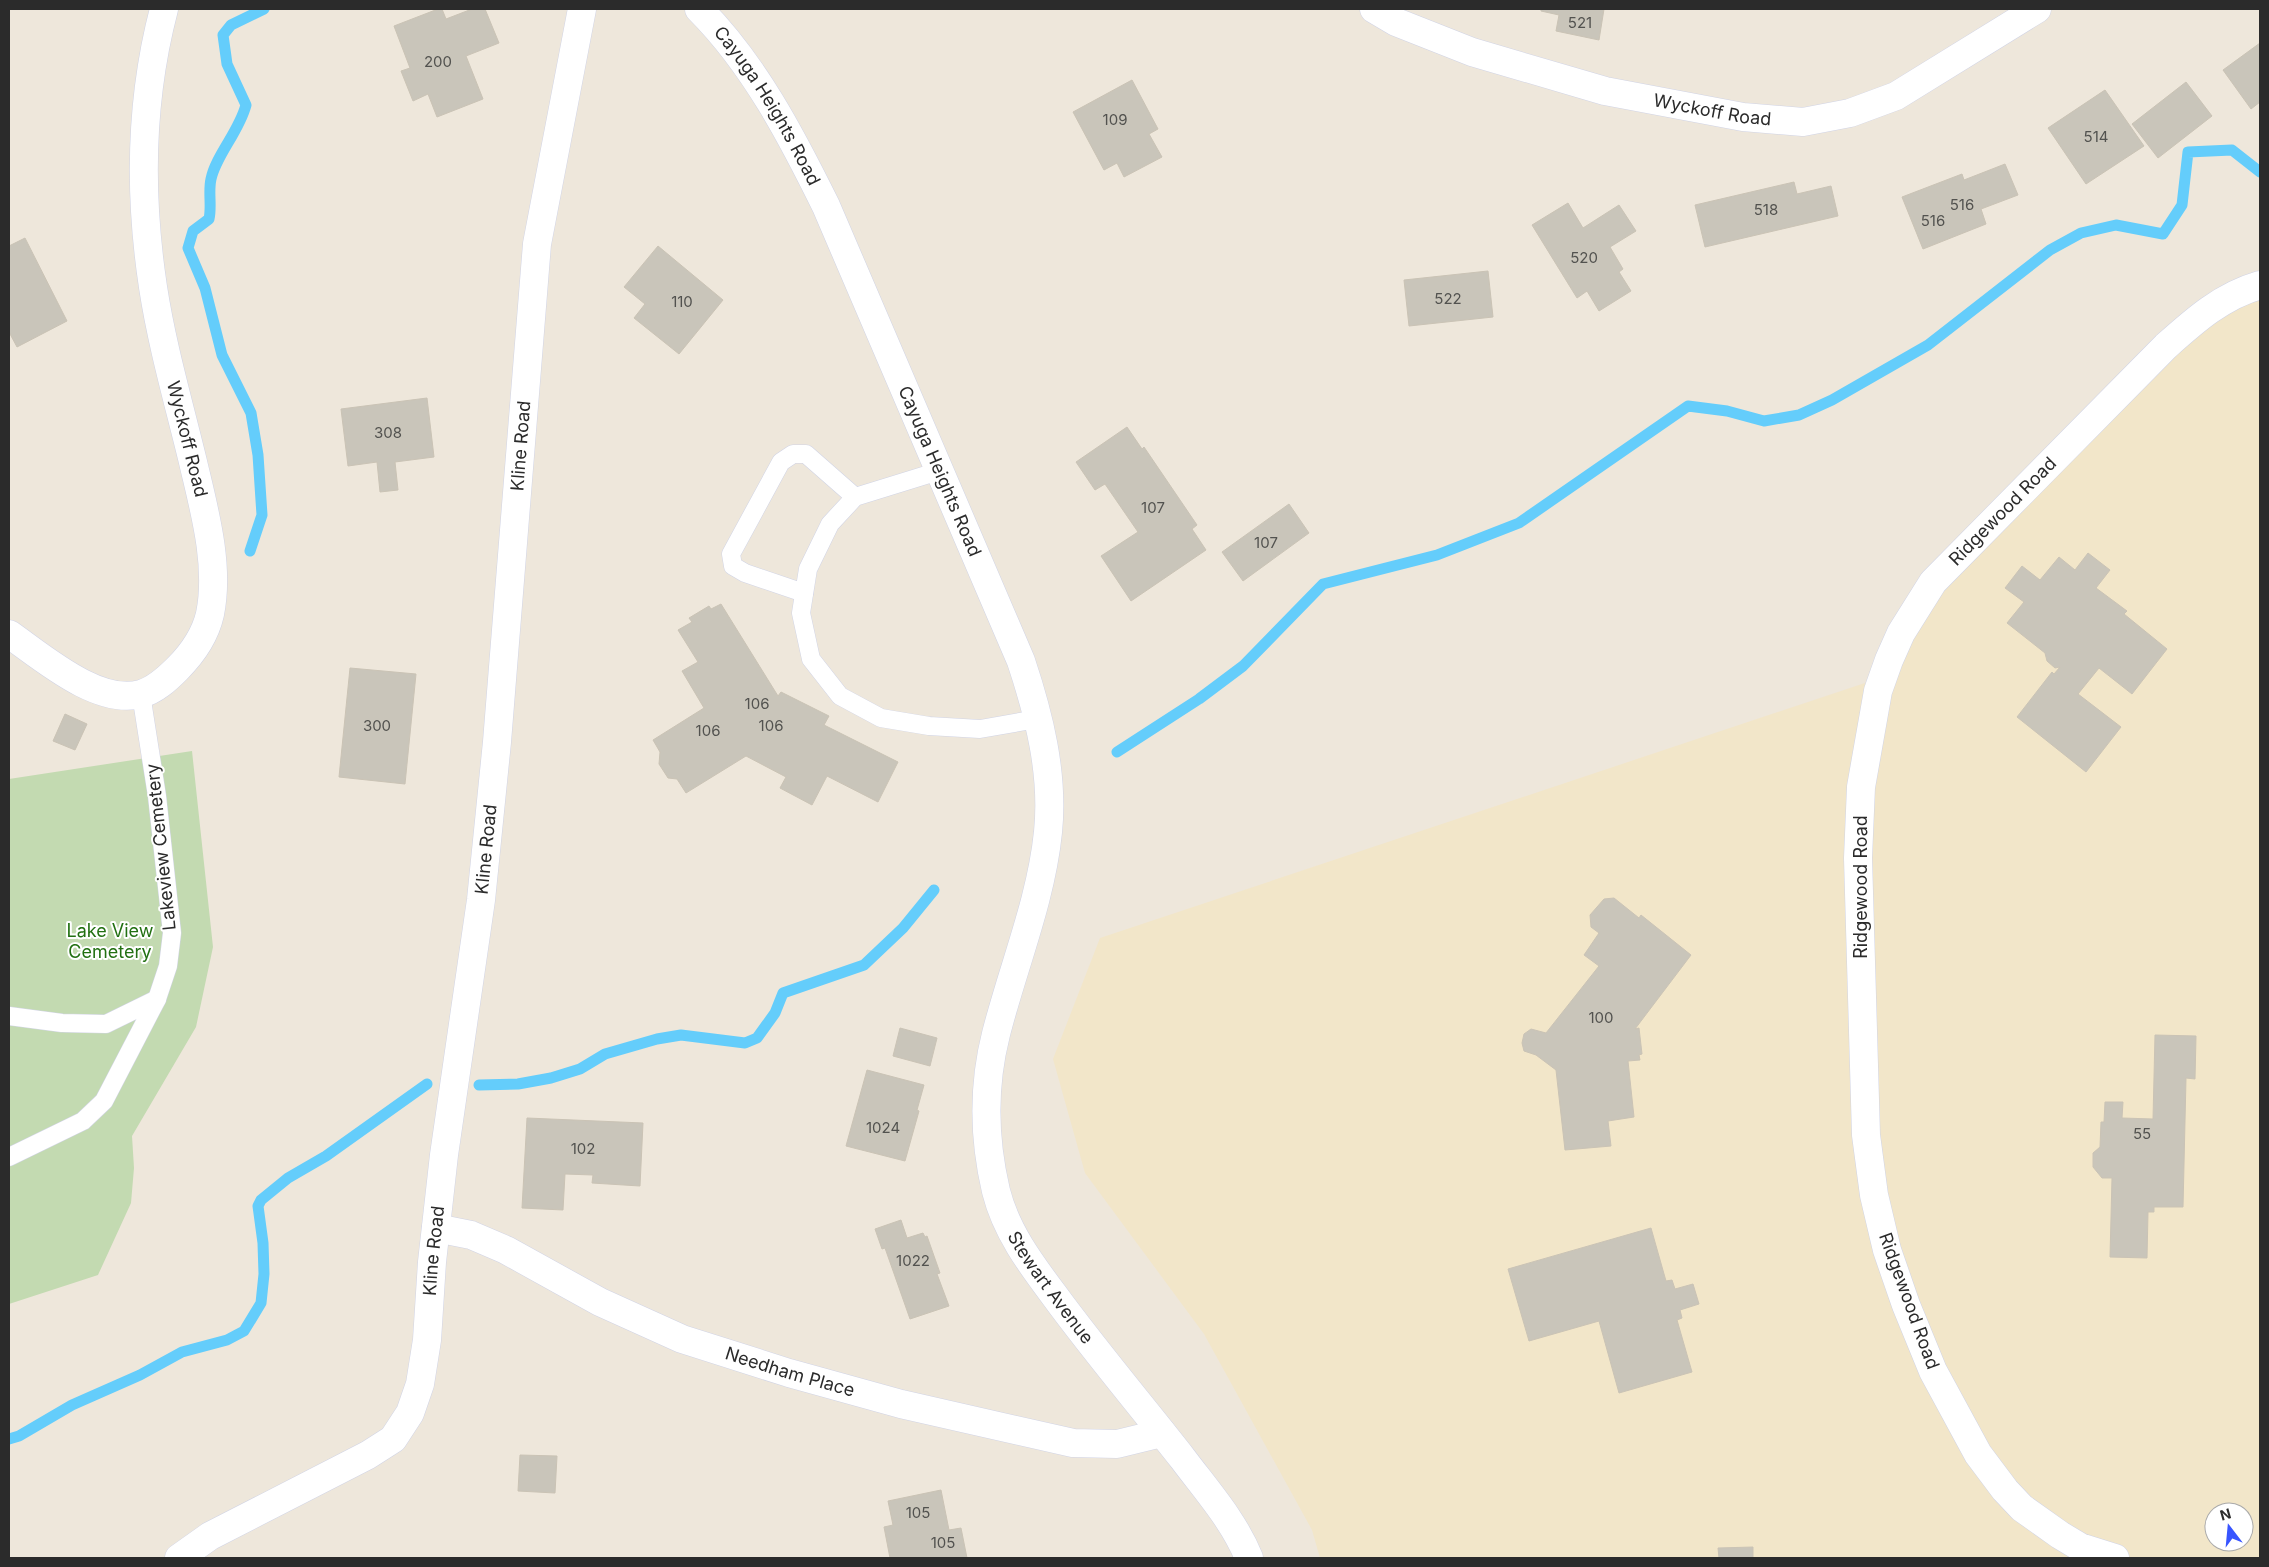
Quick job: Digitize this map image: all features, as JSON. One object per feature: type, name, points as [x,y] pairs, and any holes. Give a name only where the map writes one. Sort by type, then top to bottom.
[{"type":"street","name":"Wyckoff Road","points":[[9,634],[75,679],[96,689],[127,696],[141,694],[168,679],[189,657],[210,616],[212,587],[205,513],[164,342],[153,287],[143,192],[146,116],[150,79],[164,9]]},
{"type":"street","name":"Kline Road","points":[[179,1558],[210,1536],[368,1455],[393,1439],[410,1413],[420,1384],[427,1340],[444,1155],[481,900],[497,742],[537,244],[582,9]]},
{"type":"street","name":"Cayuga Heights Road","points":[[699,9],[753,75],[793,139],[826,206],[1021,661],[1032,693],[1046,762],[1049,797],[1048,832],[1036,897],[1014,970]]},
{"type":"street","name":"Wyckoff Road","points":[[1374,9],[1418,32],[1472,52],[1606,91],[1743,117],[1802,122],[1850,113],[1896,96],[2002,18],[2037,9]]},
{"type":"street","name":"Ridgewood Road","points":[[2115,1558],[2080,1547],[2022,1508],[2005,1490],[1978,1454],[1933,1370],[1906,1305],[1887,1250],[1874,1195],[1866,1136],[1858,858],[1861,786],[1878,690],[1888,660],[1901,633],[1933,582],[2166,346],[2206,310],[2229,297],[2260,285]]},
{"type":"street","name":"Stewart Avenue","points":[[1014,970],[995,1037],[986,1104],[986,1134],[997,1192],[1020,1250],[1095,1351],[1225,1514],[1249,1558]]},
{"type":"street","name":"Needham Place","points":[[436,1228],[470,1235],[506,1250],[600,1302],[682,1339],[789,1374],[901,1404],[1073,1443],[1116,1444],[1162,1433]]},
{"type":"lane","points":[[804,594],[739,570],[733,566],[731,554],[781,462],[793,454],[806,454],[855,497]]},
{"type":"lane","points":[[940,471],[855,497],[830,524],[808,569],[801,613],[811,659],[840,696],[881,718],[929,726],[980,729],[1037,719]]},
{"type":"lane","name":"Lakeview Cemetery","points":[[9,1157],[84,1121],[104,1100],[157,999],[168,966],[172,933],[157,796],[141,694]]},
{"type":"lane","points":[[9,1016],[62,1023],[106,1024],[157,999]]},
{"type":"shaded area","points":[[2260,283],[2260,1558],[1320,1558],[1312,1530],[1204,1334],[1085,1173],[1053,1059],[1100,938],[1871,681],[1920,599],[2244,287]]},
{"type":"green space","name":"Lake View Cemetery","points":[[192,751],[213,947],[196,1027],[132,1136],[134,1168],[131,1203],[98,1275],[9,1304],[9,779]]},
{"type":"building","points":[[442,9],[446,19],[472,9],[485,9],[499,43],[466,56],[483,99],[437,117],[428,94],[413,101],[401,71],[410,68],[394,26]]},
{"type":"building","points":[[1541,9],[1604,9],[1599,40],[1556,31],[1559,15],[1541,11]]},
{"type":"building","points":[[2260,43],[2260,102],[2251,109],[2223,70]]},
{"type":"building","points":[[1132,80],[1158,129],[1149,134],[1162,157],[1124,177],[1117,163],[1104,170],[1073,112]]},
{"type":"building","points":[[2186,82],[2212,116],[2158,158],[2132,124]]},
{"type":"building","points":[[2105,90],[2144,146],[2086,184],[2048,128]]},
{"type":"building","points":[[2005,164],[2018,195],[1981,209],[1986,224],[1923,249],[1902,197],[1962,174],[1964,180]]},
{"type":"building","points":[[1794,182],[1797,194],[1831,186],[1838,216],[1705,247],[1695,205]]},
{"type":"building","points":[[1568,203],[1583,228],[1619,205],[1636,231],[1610,247],[1623,269],[1619,272],[1631,291],[1599,311],[1587,291],[1577,298],[1532,225]]},
{"type":"building","points":[[25,238],[67,321],[17,347],[9,332],[9,246]]},
{"type":"building","points":[[658,246],[723,300],[679,354],[634,318],[645,304],[624,287]]},
{"type":"building","points":[[1488,271],[1493,317],[1409,326],[1404,280]]},
{"type":"building","points":[[427,398],[434,457],[395,462],[398,490],[380,492],[377,462],[348,466],[341,409]]},
{"type":"building","points":[[1127,427],[1142,449],[1144,447],[1197,525],[1192,529],[1206,550],[1131,601],[1101,556],[1138,532],[1105,484],[1095,490],[1076,462]]},
{"type":"building","points":[[1289,504],[1309,533],[1243,581],[1222,552]]},
{"type":"building","points":[[2088,553],[2110,570],[2096,588],[2127,611],[2124,614],[2167,649],[2132,694],[2099,668],[2078,694],[2121,727],[2086,772],[2017,717],[2052,672],[2054,674],[2060,667],[2055,668],[2047,661],[2045,653],[2007,623],[2024,602],[2005,588],[2022,566],[2040,580],[2059,557],[2075,570]]},
{"type":"building","points":[[721,604],[778,696],[781,692],[829,716],[824,725],[898,762],[878,802],[827,776],[812,805],[780,788],[786,777],[746,756],[686,793],[677,779],[668,778],[659,764],[660,752],[653,740],[704,708],[682,671],[698,662],[678,630],[692,622],[689,618],[709,606],[711,609]]},
{"type":"building","points":[[350,668],[416,674],[405,784],[339,777]]},
{"type":"building","points":[[65,714],[87,724],[75,750],[53,741]]},
{"type":"building","points":[[1614,898],[1639,918],[1641,915],[1691,955],[1635,1029],[1639,1028],[1642,1054],[1639,1055],[1640,1060],[1628,1061],[1634,1117],[1608,1121],[1611,1146],[1565,1150],[1556,1070],[1536,1055],[1524,1051],[1522,1043],[1524,1034],[1531,1029],[1546,1033],[1599,966],[1584,955],[1599,933],[1591,927],[1590,915],[1604,899]]},
{"type":"building","points":[[900,1028],[937,1038],[930,1066],[893,1056]]},
{"type":"building","points":[[2155,1035],[2196,1036],[2195,1079],[2186,1078],[2183,1207],[2154,1207],[2154,1212],[2148,1212],[2147,1258],[2110,1257],[2112,1178],[2102,1178],[2093,1167],[2093,1153],[2100,1147],[2101,1122],[2104,1122],[2105,1102],[2123,1102],[2122,1118],[2153,1119]]},
{"type":"building","points":[[867,1070],[924,1085],[905,1161],[846,1146]]},
{"type":"building","points":[[527,1118],[643,1123],[640,1186],[592,1183],[593,1175],[565,1174],[563,1210],[522,1208]]},
{"type":"building","points":[[901,1220],[907,1238],[923,1233],[925,1237],[927,1236],[940,1273],[937,1274],[949,1306],[910,1319],[885,1248],[882,1249],[875,1229]]},
{"type":"building","points":[[1651,1228],[1666,1281],[1672,1280],[1675,1289],[1693,1284],[1699,1304],[1680,1310],[1682,1318],[1677,1320],[1692,1372],[1619,1393],[1599,1321],[1529,1341],[1508,1269]]},
{"type":"building","points":[[520,1455],[557,1456],[555,1493],[518,1491]]},
{"type":"building","points":[[941,1490],[949,1530],[961,1528],[967,1558],[890,1558],[884,1527],[893,1525],[888,1501]]},
{"type":"building","points":[[1753,1547],[1753,1558],[1719,1558],[1718,1548]]},
{"type":"waterway","points":[[250,551],[262,515],[258,455],[251,413],[222,355],[205,288],[188,248],[193,231],[209,219],[211,179],[222,152],[238,125],[246,105],[227,64],[223,35],[231,25],[264,9]]},
{"type":"waterway","points":[[1117,752],[1199,699],[1243,666],[1323,584],[1437,555],[1519,523],[1688,406],[1727,411],[1764,421],[1799,415],[1832,400],[1928,345],[2050,250],[2081,233],[2116,225],[2163,234],[2182,205],[2188,152],[2232,150],[2260,172]]},
{"type":"waterway","points":[[479,1085],[518,1084],[551,1078],[580,1069],[605,1054],[657,1039],[681,1035],[745,1043],[757,1038],[775,1013],[783,993],[864,965],[903,928],[934,890]]},
{"type":"waterway","points":[[9,1439],[19,1436],[72,1405],[140,1375],[182,1352],[227,1340],[244,1331],[261,1303],[264,1274],[263,1243],[258,1206],[261,1200],[288,1178],[326,1156],[427,1084]]}]
